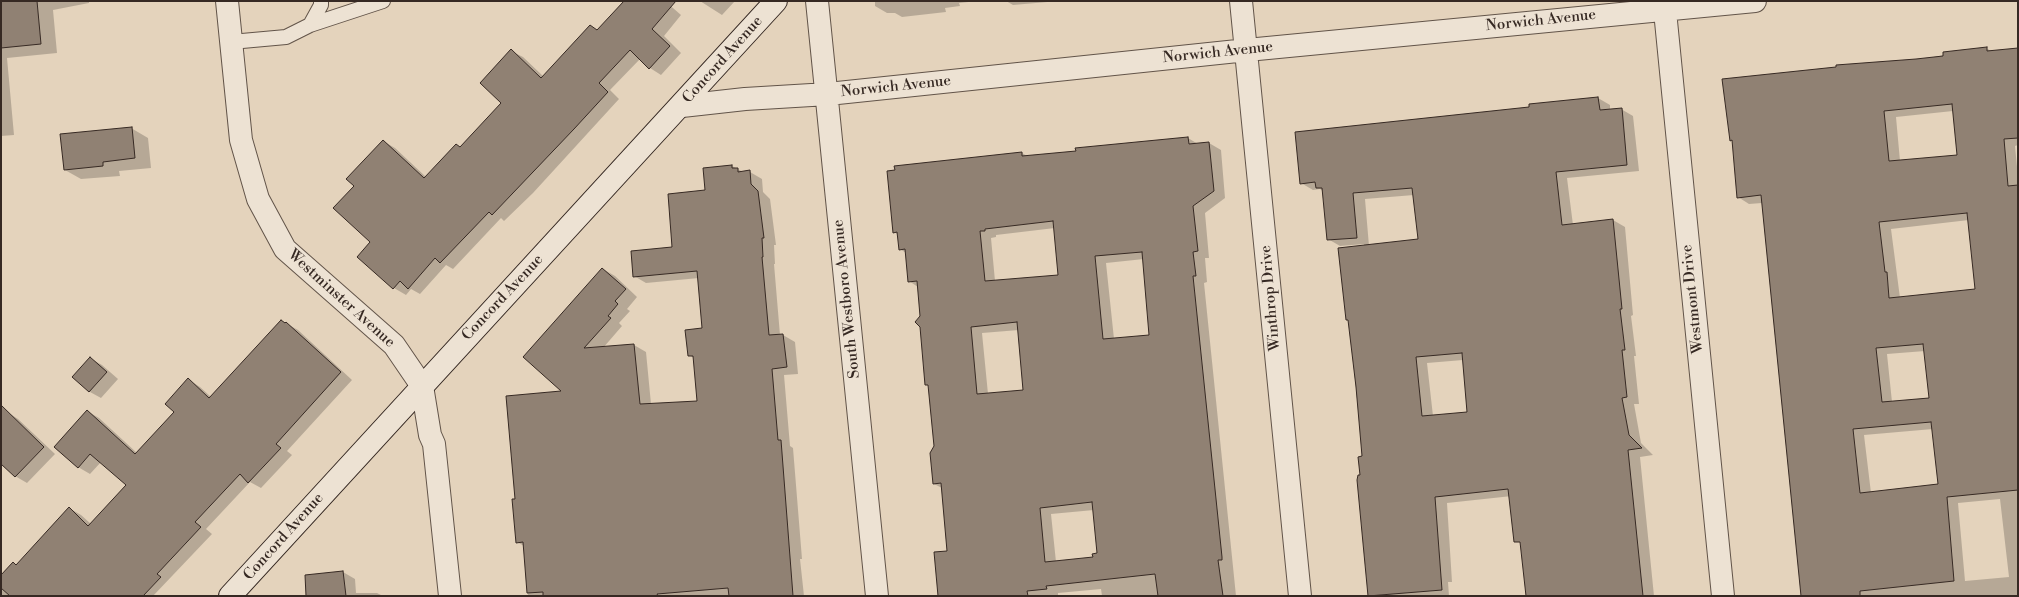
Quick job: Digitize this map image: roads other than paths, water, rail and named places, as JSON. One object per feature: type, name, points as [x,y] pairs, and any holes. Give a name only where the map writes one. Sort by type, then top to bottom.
[{"type":"street","name":"Westminster Avenue","points":[[227,1],[241,140],[258,199],[285,249],[394,345],[422,386],[430,435],[434,444],[450,596]]},
{"type":"street","name":"Concord Avenue","points":[[230,596],[422,386],[682,106],[776,1]]},
{"type":"street","name":"South Westboro Avenue","points":[[817,1],[828,94],[877,596]]},
{"type":"street","name":"Winthrop Drive","points":[[1241,1],[1300,596]]},
{"type":"street","name":"Norwich Avenue","points":[[682,106],[745,99],[828,94],[1664,6],[1755,1]]},
{"type":"street","name":"Westmont Drive","points":[[1664,6],[1723,596]]},
{"type":"lane","points":[[310,25],[321,5],[321,1]]},
{"type":"lane","points":[[231,42],[286,37],[310,25],[383,1]]}]
